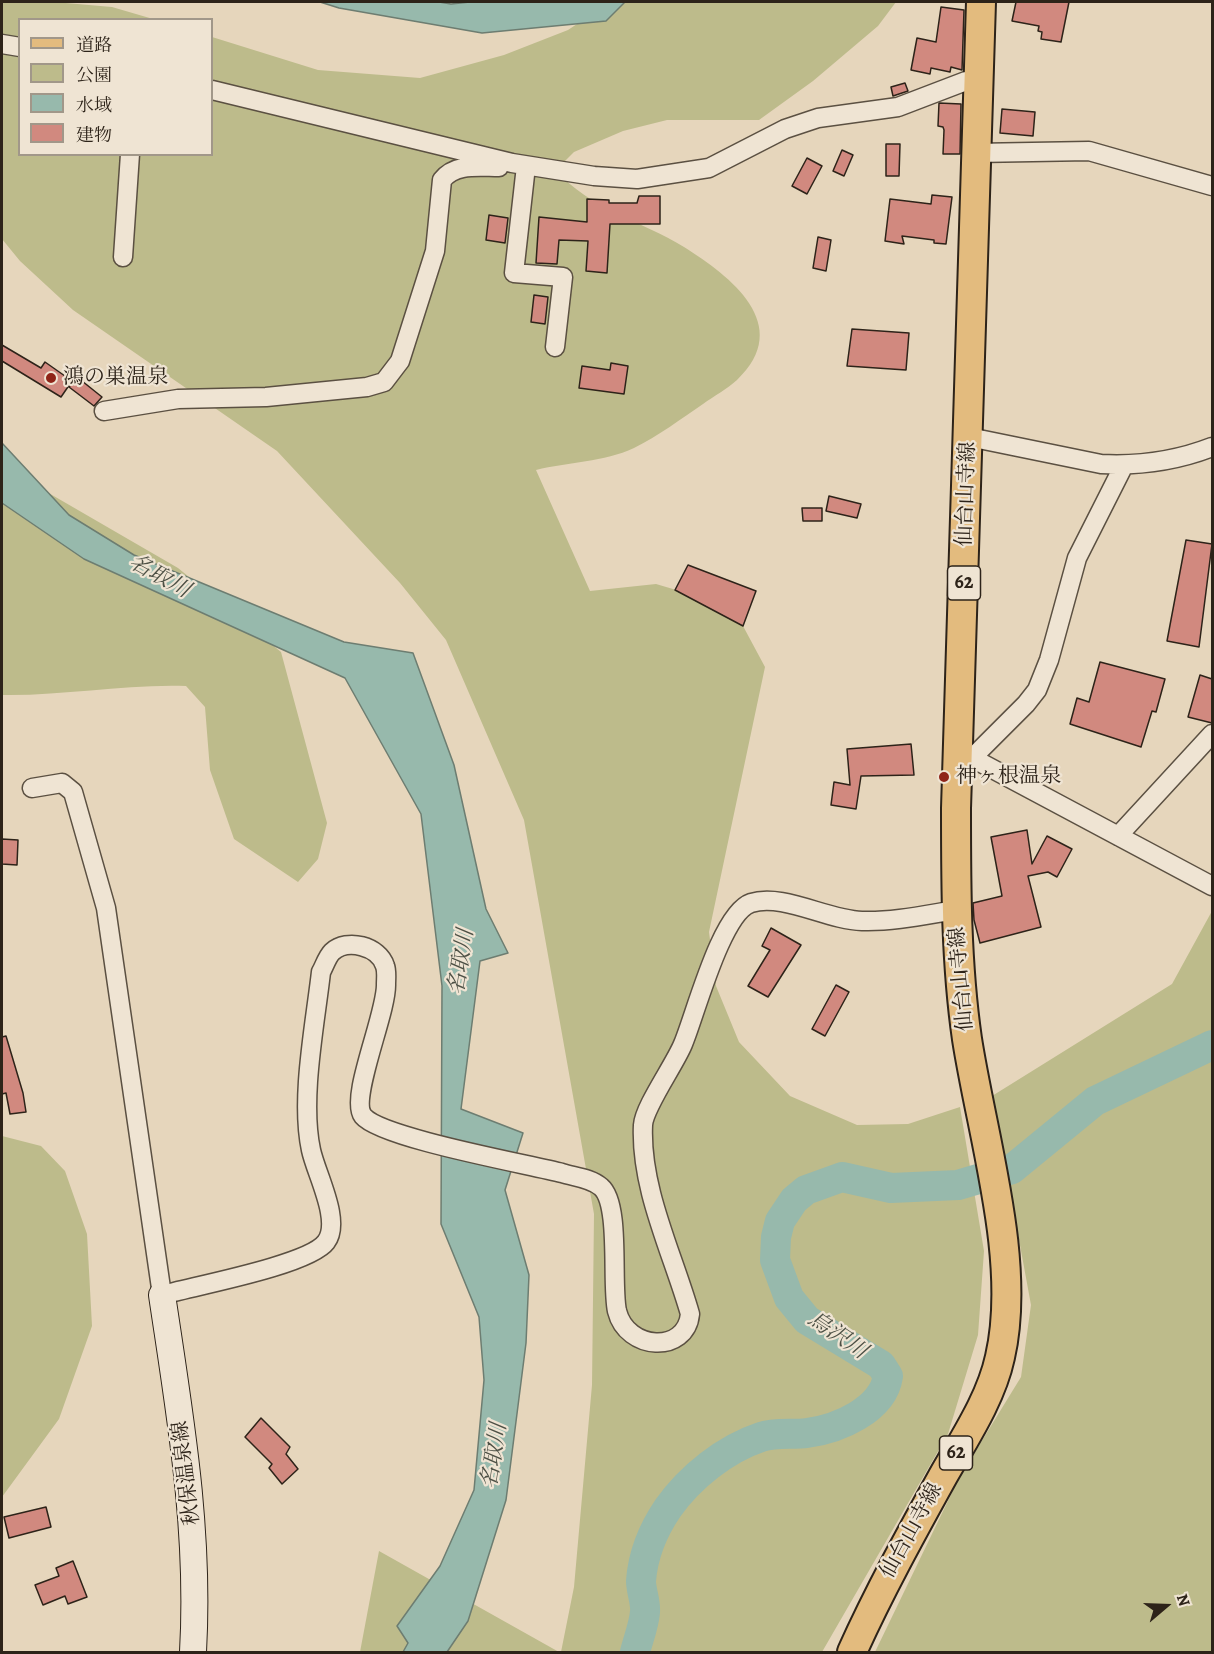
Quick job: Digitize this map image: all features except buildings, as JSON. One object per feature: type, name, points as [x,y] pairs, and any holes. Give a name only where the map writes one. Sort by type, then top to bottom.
[{"type":"main road","name":"仙台山寺線","points":[[852,1653],[880,1589],[979,1412],[1000,1359],[1006,1320],[1007,1278],[990,1163],[967,1038],[956,910],[966,758],[969,437],[975,153],[981,2]]},
{"type":"main road","name":"秋保温泉線","points":[[162,1294],[190,1482],[196,1558],[193,1653]]},
{"type":"street","points":[[2,44],[18,47]]},
{"type":"street","points":[[213,90],[519,164],[594,176],[637,179],[709,168],[785,129],[818,118],[898,107],[966,81],[977,82]]},
{"type":"street","points":[[975,153],[1089,151],[1212,186]]},
{"type":"street","points":[[123,257],[130,156]]},
{"type":"street","points":[[519,164],[514,273],[563,277],[555,347]]},
{"type":"street","points":[[104,411],[178,399],[266,397],[367,387],[384,382],[400,361],[435,251],[442,180],[447,174],[464,168],[519,164]]},
{"type":"street","points":[[969,437],[1101,464],[1124,465],[1181,459],[1212,447]]},
{"type":"street","points":[[1124,465],[1077,558],[1049,660],[1037,690],[1026,704],[966,758],[1212,886]]},
{"type":"street","points":[[1118,836],[1212,734]]},
{"type":"street","points":[[32,788],[62,783],[73,792],[106,908],[162,1294],[301,1259],[327,1241],[333,1223],[313,1163],[307,1132],[321,972],[332,952],[348,945],[361,945],[375,953],[385,965],[387,987],[377,1032],[363,1077],[359,1103],[361,1114],[372,1125],[408,1136],[592,1181],[608,1196],[611,1210],[617,1311],[625,1328],[635,1338],[647,1343],[662,1342],[681,1334],[689,1326],[690,1314],[652,1195],[643,1123],[683,1043],[704,978],[731,924],[747,904],[765,900],[860,921],[956,910]]},
{"type":"green space","points":[[2,2],[54,2],[112,7],[150,18],[18,18],[18,156],[213,156],[213,37],[318,70],[420,78],[504,55],[568,30],[610,2],[896,2],[878,26],[813,81],[759,120],[667,120],[623,131],[574,152],[556,170],[584,195],[600,205],[668,238],[720,272],[750,304],[758,321],[760,340],[753,360],[737,380],[652,438],[622,453],[536,470],[590,591],[656,584],[700,597],[743,626],[765,667],[709,932],[716,986],[739,1042],[790,1096],[857,1125],[908,1124],[960,1107],[984,1251],[978,1335],[948,1434],[822,1652],[561,1652],[574,1587],[592,1385],[594,1214],[524,820],[446,640],[400,583],[277,451],[73,310],[20,261],[2,239]]},
{"type":"green space","points":[[2,466],[178,568],[281,652],[327,823],[318,859],[298,882],[234,839],[210,770],[205,707],[186,686],[2,695]]},
{"type":"green space","points":[[1212,911],[1212,1652],[875,1652],[959,1478],[1021,1377],[1031,1305],[1008,1180],[984,1101],[1172,984]]},
{"type":"green space","points":[[2,1136],[41,1146],[65,1171],[87,1234],[92,1326],[59,1419],[2,1497]]},
{"type":"green space","points":[[379,1551],[559,1652],[360,1652]]},
{"type":"water","points":[[320,2],[439,2],[451,4],[625,2],[606,21],[482,33],[339,8]]},
{"type":"water","name":"名取川","points":[[2,443],[69,515],[134,555],[344,642],[413,653],[454,765],[486,909],[508,953],[480,961],[461,1109],[523,1133],[505,1190],[529,1275],[526,1343],[506,1500],[468,1621],[447,1652],[403,1652],[408,1643],[397,1626],[440,1566],[474,1490],[484,1380],[479,1317],[441,1224],[442,986],[421,814],[345,678],[84,559],[2,503]]},
{"type":"waterway","name":"烏沢川","points":[[635,1652],[645,1612],[641,1581],[646,1552],[663,1516],[687,1486],[709,1465],[748,1442],[772,1435],[819,1431],[845,1422],[868,1408],[878,1399],[884,1388],[888,1376],[881,1365],[807,1320],[789,1298],[775,1260],[776,1237],[780,1221],[794,1200],[806,1190],[842,1177],[891,1188],[958,1185],[1012,1169],[1095,1101],[1212,1045]]},
{"type":"place","name":"鴻の巣温泉","points":[[51,378]]},
{"type":"place","name":"神ヶ根温泉","points":[[944,777]]}]
